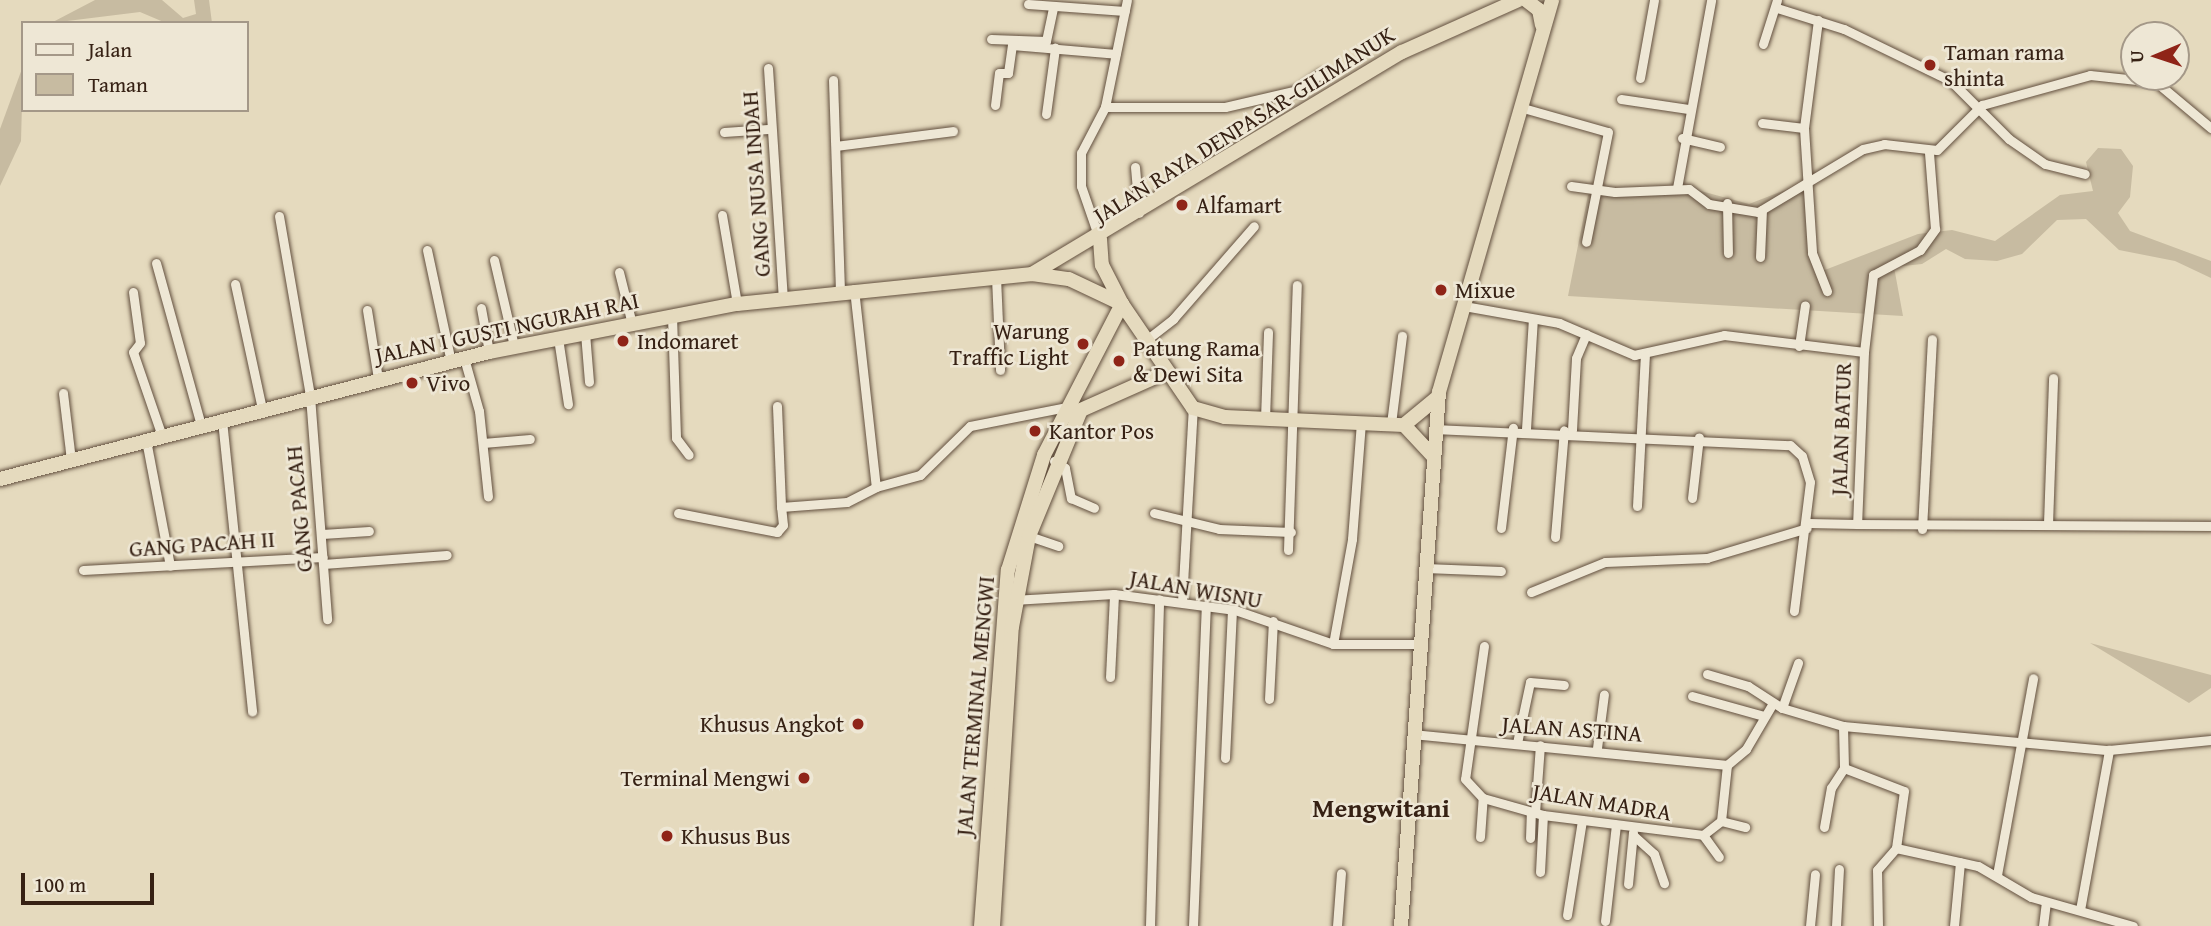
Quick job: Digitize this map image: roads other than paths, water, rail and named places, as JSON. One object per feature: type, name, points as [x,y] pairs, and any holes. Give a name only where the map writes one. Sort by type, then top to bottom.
[{"type":"highway","name":"JALAN RAYA DENPASAR-GILIMANUK","points":[[1193,408],[1164,373],[1122,303],[1102,265],[1100,239],[1391,58],[1518,0]]},
{"type":"highway","points":[[1526,0],[1539,10],[1542,30]]},
{"type":"highway","points":[[1401,926],[1412,734],[1438,397],[1552,0]]},
{"type":"highway","points":[[1032,274],[1100,239]]},
{"type":"highway","points":[[1032,274],[1069,279],[1122,303]]},
{"type":"highway","name":"JALAN I GUSTI NGURAH RAI","points":[[0,479],[310,396],[514,346],[783,297],[1032,274]]},
{"type":"highway","name":"JALAN TERMINAL MENGWI","points":[[981,926],[1010,600],[1049,458],[1067,407],[1122,303]]},
{"type":"highway","name":"JALAN TERMINAL MENGWI","points":[[993,926],[1010,600],[1049,458],[1089,402],[1164,373]]},
{"type":"highway","points":[[1398,425],[1438,397]]},
{"type":"highway","points":[[1193,408],[1265,419],[1357,420],[1398,425],[1433,456]]},
{"type":"street","points":[[1100,239],[1081,186],[1081,159],[1083,142],[1105,107],[1127,0]]},
{"type":"street","points":[[1640,78],[1654,0]]},
{"type":"street","points":[[1677,188],[1682,138],[1711,0]]},
{"type":"street","points":[[1028,4],[1125,11]]},
{"type":"street","points":[[1763,44],[1777,4],[1818,20],[1951,81],[1982,105],[1997,130],[2045,164],[2085,174]]},
{"type":"street","points":[[991,39],[1046,41],[1053,7]]},
{"type":"street","points":[[1818,20],[1804,128],[1812,253],[1827,291]]},
{"type":"street","points":[[995,105],[999,72],[1008,73],[1012,45],[1116,54]]},
{"type":"street","points":[[1046,114],[1055,48]]},
{"type":"street","name":"GANG NUSA INDAH","points":[[768,68],[768,128],[783,297]]},
{"type":"street","points":[[1105,107],[1225,107],[1298,90],[1321,74]]},
{"type":"street","points":[[1571,186],[1598,191],[1677,188],[1696,191],[1709,204],[1762,210],[1809,185],[1863,149],[1895,144],[1929,152],[1958,135],[1982,105],[2069,78],[2111,75],[2165,86],[2211,128]]},
{"type":"street","points":[[833,80],[847,290],[876,487]]},
{"type":"street","points":[[1621,99],[1688,109]]},
{"type":"street","points":[[1523,108],[1608,132],[1586,242]]},
{"type":"street","points":[[1762,123],[1804,128]]},
{"type":"street","points":[[724,132],[768,128]]},
{"type":"street","points":[[836,146],[953,131]]},
{"type":"street","points":[[1682,138],[1720,147]]},
{"type":"street","points":[[1864,352],[1873,275],[1920,250],[1935,229],[1929,152]]},
{"type":"street","points":[[1135,167],[1139,215]]},
{"type":"street","points":[[1727,204],[1728,253]]},
{"type":"street","points":[[1760,257],[1762,210]]},
{"type":"street","points":[[723,215],[737,304]]},
{"type":"street","name":"GANG PACAH","points":[[279,216],[310,396],[327,619]]},
{"type":"street","points":[[1145,341],[1173,319],[1254,226]]},
{"type":"street","points":[[427,250],[457,360],[484,443],[488,497]]},
{"type":"street","points":[[494,260],[514,346]]},
{"type":"street","points":[[156,263],[201,425]]},
{"type":"street","points":[[619,272],[632,324]]},
{"type":"street","points":[[996,277],[1000,370]]},
{"type":"street","points":[[235,284],[262,409]]},
{"type":"street","points":[[1288,550],[1291,532],[1297,285]]},
{"type":"street","points":[[132,292],[140,343],[133,352],[162,436]]},
{"type":"street","name":"JALAN BATUR","points":[[1464,306],[1533,319],[1586,334],[1622,353],[1645,355],[1713,336],[1864,352],[1857,524],[1922,528],[2048,524],[2211,526]]},
{"type":"street","points":[[1799,346],[1805,306]]},
{"type":"street","points":[[481,308],[489,352]]},
{"type":"street","points":[[366,310],[378,379]]},
{"type":"street","points":[[672,316],[677,438],[689,455]]},
{"type":"street","points":[[1526,429],[1533,319]]},
{"type":"street","points":[[1265,419],[1268,332]]},
{"type":"street","points":[[585,333],[589,382]]},
{"type":"street","points":[[1555,537],[1576,358],[1586,334]]},
{"type":"street","points":[[1398,425],[1402,335]]},
{"type":"street","points":[[558,338],[568,404]]},
{"type":"street","points":[[1922,528],[1932,339]]},
{"type":"street","points":[[1637,506],[1645,355]]},
{"type":"street","points":[[2048,524],[2053,378]]},
{"type":"street","points":[[63,393],[71,460]]},
{"type":"street","points":[[678,513],[777,532],[783,525],[777,406]]},
{"type":"street","points":[[781,507],[847,502],[876,487],[920,475],[970,426],[1067,407]]},
{"type":"street","points":[[1182,602],[1193,408]]},
{"type":"street","points":[[222,420],[252,711]]},
{"type":"street","points":[[1333,644],[1352,539],[1357,420]]},
{"type":"street","points":[[1501,528],[1513,428]]},
{"type":"street","points":[[1434,429],[1568,430],[1699,438],[1795,448],[1808,470],[1808,525],[1794,611]]},
{"type":"street","points":[[1692,498],[1699,438]]},
{"type":"street","points":[[484,443],[530,439]]},
{"type":"street","points":[[146,440],[170,566]]},
{"type":"street","points":[[1049,458],[1065,468],[1071,498],[1094,508]]},
{"type":"street","points":[[1154,513],[1219,529],[1291,532]]},
{"type":"street","points":[[1531,592],[1605,562],[1707,558],[1808,525],[1857,524]]},
{"type":"street","points":[[322,534],[369,530]]},
{"type":"street","points":[[1029,536],[1058,546]]},
{"type":"street","name":"GANG PACAH II","points":[[83,570],[447,555]]},
{"type":"street","points":[[1425,568],[1501,571]]},
{"type":"street","points":[[1110,677],[1114,594]]},
{"type":"street","name":"JALAN WISNU","points":[[1010,600],[1114,594],[1232,610],[1273,621],[1333,644],[1419,644]]},
{"type":"street","points":[[1150,926],[1159,599]]},
{"type":"street","points":[[1193,926],[1206,606]]},
{"type":"street","points":[[1225,758],[1232,610]]},
{"type":"street","points":[[1269,699],[1273,621]]},
{"type":"street","points":[[1480,838],[1483,798],[1465,779],[1484,646]]},
{"type":"street","points":[[1719,857],[1703,835],[1721,821],[1727,765],[1746,749],[1764,716],[1778,706],[1798,663]]},
{"type":"street","points":[[1707,674],[1748,686],[1778,706],[1843,726],[2023,739],[2109,750],[2211,740]]},
{"type":"street","points":[[1997,875],[2033,678]]},
{"type":"street","points":[[1517,744],[1530,682],[1564,685]]},
{"type":"street","points":[[1597,748],[1604,694]]},
{"type":"street","points":[[1692,696],[1764,716]]},
{"type":"street","points":[[1824,827],[1831,788],[1844,768],[1843,726]]},
{"type":"street","name":"JALAN ASTINA","points":[[1412,734],[1470,741],[1597,748],[1727,765]]},
{"type":"street","points":[[1540,745],[1536,813],[1540,872]]},
{"type":"street","points":[[2080,911],[2109,750]]},
{"type":"street","points":[[1844,768],[1904,791],[1896,848],[1877,870],[1878,926]]},
{"type":"street","name":"JALAN MADRA","points":[[1483,798],[1536,813],[1616,825],[1633,831],[1703,835]]},
{"type":"street","points":[[1530,838],[1536,813]]},
{"type":"street","points":[[1567,915],[1582,820]]},
{"type":"street","points":[[1721,821],[1745,827]]},
{"type":"street","points":[[1605,920],[1616,825]]},
{"type":"street","points":[[1633,831],[1654,854],[1664,883]]},
{"type":"street","points":[[1628,884],[1633,831]]},
{"type":"street","points":[[1896,848],[1960,862],[1997,875],[2046,902],[2133,926]]},
{"type":"street","points":[[1954,926],[1960,862]]},
{"type":"street","points":[[1836,926],[1839,869]]},
{"type":"street","points":[[1337,926],[1341,873]]},
{"type":"street","points":[[1810,926],[1815,874]]},
{"type":"street","points":[[2043,926],[2046,902]]},
{"type":"place","name":"Taman rama shinta","points":[[1930,65]]},
{"type":"place","name":"Alfamart","points":[[1182,205]]},
{"type":"place","name":"Mixue","points":[[1441,290]]},
{"type":"place","name":"Indomaret","points":[[623,341]]},
{"type":"place","name":"Warung Traffic Light","points":[[1083,344]]},
{"type":"place","name":"Patung Rama & Dewi Sita","points":[[1119,361]]},
{"type":"place","name":"Vivo","points":[[412,383]]},
{"type":"place","name":"Kantor Pos","points":[[1035,431]]},
{"type":"place","name":"Khusus Angkot","points":[[858,724]]},
{"type":"place","name":"Terminal Mengwi","points":[[804,778]]},
{"type":"place","name":"Khusus Bus","points":[[667,836]]},
{"type":"district","name":"Mengwitani","points":[[1381,808]]}]
